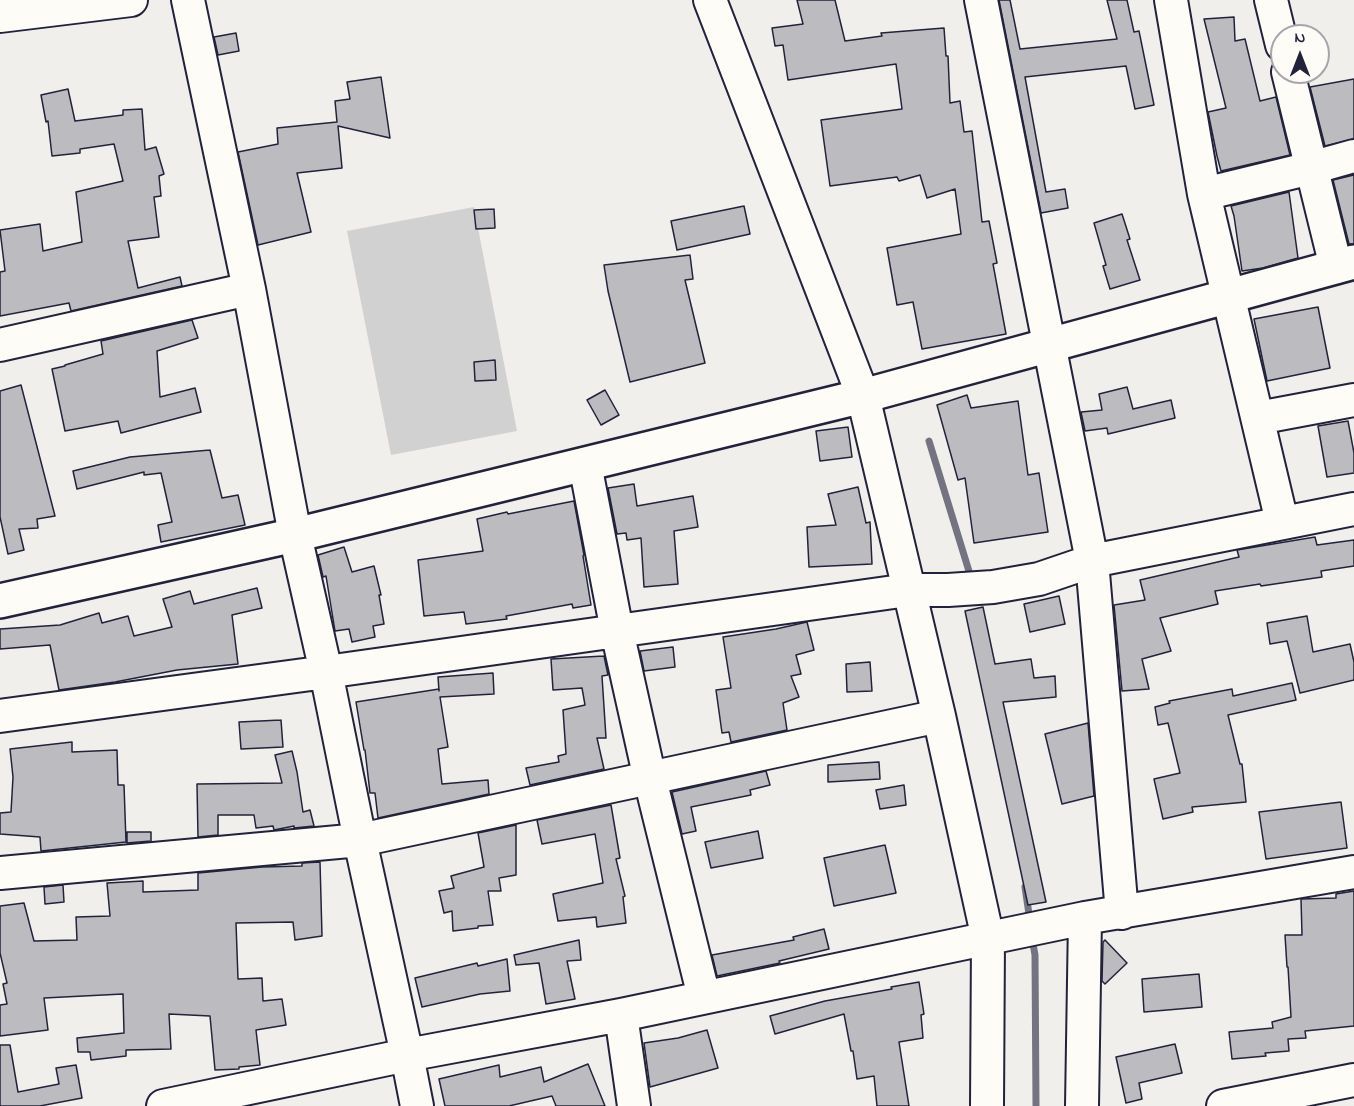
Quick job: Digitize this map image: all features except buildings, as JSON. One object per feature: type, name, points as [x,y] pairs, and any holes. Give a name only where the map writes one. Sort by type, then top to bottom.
[{"type":"main road","points":[[0,601],[295,535],[863,396],[1345,264]]},
{"type":"street","points":[[0,16],[33,6],[131,0]]},
{"type":"street","points":[[188,0],[249,289],[295,535],[417,1106]]},
{"type":"street","points":[[710,0],[863,396],[939,716],[987,939],[987,1106]]},
{"type":"street","points":[[981,0],[1092,561],[1122,913]]},
{"type":"street","points":[[1171,0],[1204,194],[1282,522]]},
{"type":"street","points":[[1271,0],[1277,24]]},
{"type":"street","points":[[1291,84],[1311,168],[1345,264]]},
{"type":"street","points":[[1204,194],[1354,156]]},
{"type":"street","points":[[0,345],[249,289]]},
{"type":"street","points":[[1258,418],[1354,400]]},
{"type":"street","points":[[585,464],[617,631],[650,779],[704,997]]},
{"type":"street","points":[[0,716],[908,590],[993,587],[1039,579],[1092,561],[1354,509]]},
{"type":"street","points":[[0,873],[360,840],[939,716]]},
{"type":"street","points":[[163,1106],[407,1055],[621,1015],[1076,920],[1354,872]]},
{"type":"street","points":[[1076,920],[1082,1106]]},
{"type":"street","points":[[621,1015],[634,1106]]},
{"type":"street","points":[[1222,1106],[1354,1080]]},
{"type":"shaded area","points":[[474,207],[517,431],[391,455],[347,231]]},
{"type":"waterway","points":[[929,441],[972,581]]},
{"type":"waterway","points":[[1025,887],[1030,921]]},
{"type":"waterway","points":[[1032,938],[1035,955],[1036,1106]]}]
